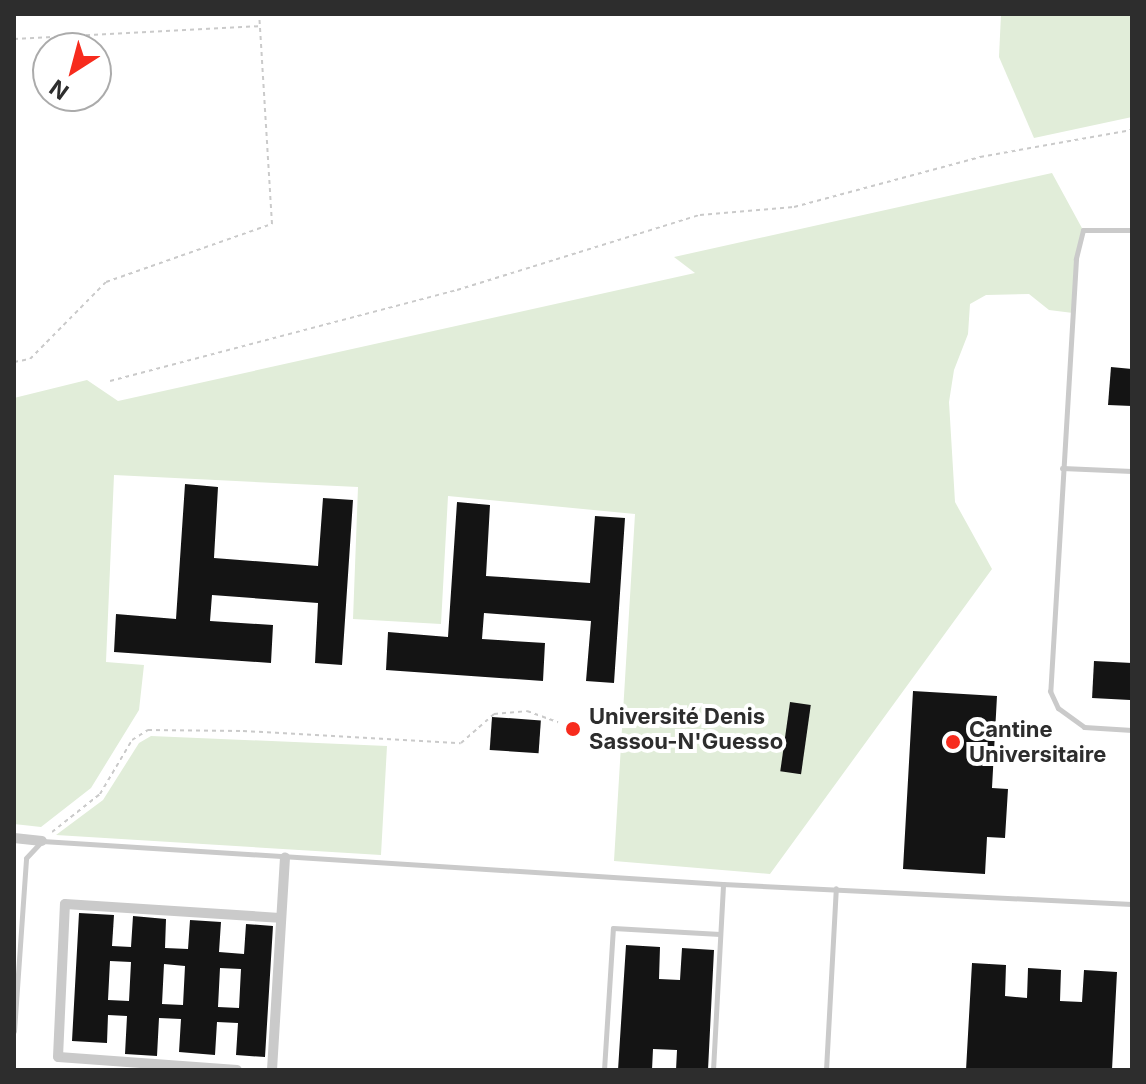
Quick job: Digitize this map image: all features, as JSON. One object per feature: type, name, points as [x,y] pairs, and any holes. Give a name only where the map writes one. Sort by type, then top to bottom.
[{"type":"street","points":[[14,838],[42,841]]},
{"type":"street","points":[[272,1070],[285,857]]},
{"type":"street","points":[[237,1070],[58,1057],[65,904],[280,918]]},
{"type":"lane","points":[[1132,230],[1083,230],[1076,259],[1050,691],[1058,708],[1084,727],[1132,730]]},
{"type":"lane","points":[[1062,468],[1132,471]]},
{"type":"lane","points":[[14,1031],[26,858],[42,841],[723,884],[1132,904]]},
{"type":"lane","points":[[713,1070],[723,884]]},
{"type":"lane","points":[[826,1070],[836,888]]},
{"type":"lane","points":[[604,1070],[613,928],[720,934]]},
{"type":"path","points":[[14,362],[30,359],[106,282],[272,224],[259,14]]},
{"type":"path","points":[[14,39],[260,26]]},
{"type":"path","points":[[110,381],[457,290],[700,215],[794,207],[980,157],[1132,130]]},
{"type":"path","points":[[42,841],[100,794],[132,740],[148,730],[243,731],[461,743],[494,714],[527,711],[558,722]]},
{"type":"green space","points":[[1001,14],[1132,14],[1132,117],[1034,138],[999,57]]},
{"type":"green space","points":[[1052,173],[1083,230],[1076,259],[1073,313],[1049,310],[1029,294],[986,295],[970,304],[968,334],[954,370],[949,402],[955,502],[992,569],[770,874],[614,861],[635,514],[448,496],[441,624],[353,619],[358,487],[114,475],[106,662],[144,665],[139,710],[91,788],[41,827],[14,824],[14,398],[87,380],[118,401],[695,273],[674,257]]},
{"type":"green space","points":[[151,736],[387,746],[381,855],[56,835],[103,800],[139,743]]},
{"type":"building","points":[[1111,367],[1132,369],[1132,406],[1108,405]]},
{"type":"building","points":[[185,484],[218,487],[214,558],[318,566],[323,498],[353,500],[342,665],[315,663],[318,603],[212,595],[210,621],[273,625],[271,663],[114,652],[116,614],[176,619]]},
{"type":"building","points":[[457,502],[490,505],[486,576],[590,583],[595,516],[625,518],[614,683],[586,681],[591,621],[484,613],[482,639],[545,643],[543,681],[386,670],[388,632],[448,637]]},
{"type":"building","points":[[1094,661],[1132,663],[1130,700],[1092,698]]},
{"type":"building","name":"Cantine Universitaire","points":[[913,691],[997,696],[992,788],[1008,789],[1005,838],[987,837],[985,874],[903,869]]},
{"type":"building","points":[[790,702],[811,705],[801,774],[780,771]]},
{"type":"building","points":[[492,717],[541,720],[539,753],[490,750]]},
{"type":"building","points":[[79,913],[114,915],[112,946],[131,947],[133,916],[166,919],[165,948],[188,949],[190,920],[221,922],[219,952],[244,954],[246,924],[273,926],[265,1057],[236,1055],[238,1023],[217,1022],[215,1055],[179,1052],[181,1019],[159,1018],[157,1056],[125,1054],[127,1016],[108,1015],[107,1043],[72,1041]],"holes":[[[110,961],[131,962],[129,1001],[108,1000]],[[164,964],[185,966],[183,1005],[162,1004]],[[220,968],[241,969],[239,1008],[218,1007]]]},
{"type":"building","points":[[626,945],[660,947],[659,979],[680,980],[682,948],[714,950],[708,1070],[676,1070],[677,1050],[653,1049],[652,1070],[618,1070]]},
{"type":"building","points":[[972,963],[1006,965],[1005,996],[1027,998],[1028,968],[1061,970],[1060,1001],[1082,1002],[1084,970],[1117,972],[1112,1070],[966,1070]]},
{"type":"place","name":"Université Denis Sassou-N'Guesso","points":[[573,729]]},
{"type":"place","name":"Cantine Universitaire","points":[[953,742]]}]
